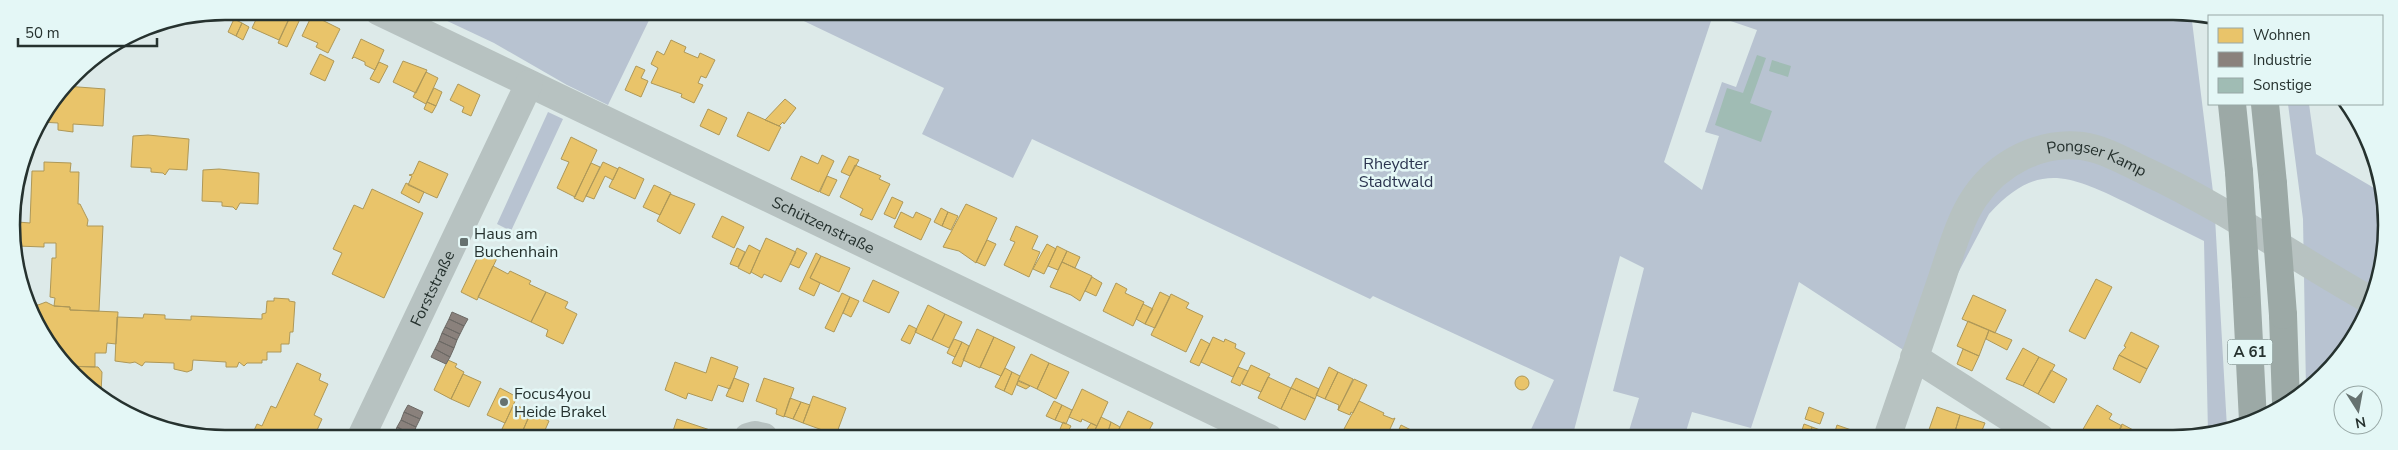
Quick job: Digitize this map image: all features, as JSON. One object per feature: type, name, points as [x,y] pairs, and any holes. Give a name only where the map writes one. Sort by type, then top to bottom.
[{"type":"highway","name":"A 61","points":[[2232,105],[2239,172],[2253,413]]},
{"type":"highway","name":"A 61","points":[[2265,105],[2283,315],[2286,396]]},
{"type":"street","name":"Schützenstraße","points":[[397,20],[1252,430]]},
{"type":"street","name":"Forststraße","points":[[364,430],[529,84]]},
{"type":"street","name":"Pongser Kamp","points":[[1890,430],[1955,240],[1974,198],[2003,167],[2020,156],[2061,146],[2080,146],[2101,150],[2158,177],[2214,207],[2365,297]]},
{"type":"street","points":[[1914,357],[2029,430]]},
{"type":"green space","points":[[445,20],[649,20],[608,105],[567,85],[494,43]]},
{"type":"green space","name":"Rheydter Stadtwald","points":[[802,20],[1711,20],[1664,162],[1702,190],[1719,136],[1705,132],[1722,82],[1736,87],[1757,30],[1728,20],[2192,21],[2214,200],[2227,423],[2208,427],[2204,241],[2104,192],[2069,180],[2053,178],[2038,180],[2022,186],[2006,197],[1989,214],[1914,357],[1799,282],[1751,428],[1692,412],[1686,430],[1629,430],[1639,398],[1613,391],[1644,268],[1620,256],[1574,430],[1531,430],[1554,380],[1373,296],[1370,299],[1032,139],[1013,178],[922,134],[944,88]]},
{"type":"green space","points":[[2288,105],[2309,105],[2316,154],[2374,188],[2378,212],[2378,238],[2374,265],[2367,291],[2357,316],[2336,350],[2306,381],[2303,219]]},
{"type":"green space","points":[[548,112],[563,119],[511,231],[497,224]]},
{"type":"building: Wohnen","points":[[234,20],[242,23],[236,36],[228,32]]},
{"type":"building: Wohnen","points":[[256,20],[288,20],[279,40],[252,28]]},
{"type":"building: Wohnen","points":[[289,20],[300,20],[287,47],[278,43]]},
{"type":"building: Wohnen","points":[[310,20],[322,20],[340,29],[328,53],[316,47],[318,43],[302,36]]},
{"type":"building: Wohnen","points":[[242,23],[249,27],[243,40],[236,36]]},
{"type":"building: Wohnen","points":[[361,39],[384,50],[375,70],[365,65],[365,62],[354,57],[352,59]]},
{"type":"building: Wohnen","points":[[671,40],[686,47],[684,52],[698,58],[700,53],[715,60],[706,78],[701,76],[698,83],[703,85],[694,103],[681,97],[682,94],[651,83],[658,68],[651,64],[657,51],[664,55]]},
{"type":"building: Wohnen","points":[[320,54],[334,61],[325,81],[310,74]]},
{"type":"building: Wohnen","points":[[403,61],[427,70],[416,93],[393,82]]},
{"type":"building: Wohnen","points":[[379,62],[388,66],[379,83],[370,79]]},
{"type":"building: Wohnen","points":[[636,66],[645,70],[641,78],[648,81],[641,97],[625,90]]},
{"type":"building: Wohnen","points":[[426,72],[438,78],[426,104],[413,97]]},
{"type":"building: Wohnen","points":[[458,84],[480,95],[471,116],[462,112],[464,107],[450,100]]},
{"type":"building: Wohnen","points":[[74,87],[105,89],[103,126],[73,124],[73,132],[58,130],[58,123],[47,122]]},
{"type":"building: Wohnen","points":[[434,88],[442,92],[436,106],[427,102]]},
{"type":"building: Wohnen","points":[[785,99],[796,108],[784,124],[783,122],[779,126],[765,120]]},
{"type":"building: Wohnen","points":[[427,102],[436,106],[432,113],[424,109]]},
{"type":"building: Wohnen","points":[[708,109],[727,118],[719,135],[700,126]]},
{"type":"building: Wohnen","points":[[748,112],[781,127],[769,151],[737,136]]},
{"type":"building: Wohnen","points":[[148,135],[189,139],[187,170],[169,169],[165,175],[163,173],[151,172],[151,168],[131,167],[133,136]]},
{"type":"building: Wohnen","points":[[571,137],[597,150],[575,197],[557,188],[569,162],[561,159]]},
{"type":"building: Wohnen","points":[[822,155],[834,161],[819,192],[791,179],[801,156],[818,164]]},
{"type":"building: Wohnen","points":[[849,156],[859,160],[850,176],[841,172]]},
{"type":"building: Wohnen","points":[[419,161],[448,174],[437,198],[408,185],[412,176],[409,175],[413,174]]},
{"type":"building: Wohnen","points":[[44,162],[71,163],[70,172],[79,172],[78,204],[80,204],[88,220],[87,226],[103,226],[99,311],[70,310],[70,307],[54,306],[55,298],[50,297],[52,258],[56,258],[56,243],[44,243],[44,247],[21,246],[20,222],[30,223],[32,171],[44,171]]},
{"type":"building: Wohnen","points":[[603,162],[618,169],[613,180],[605,176],[594,199],[586,196]]},
{"type":"building: Wohnen","points":[[591,163],[600,167],[583,202],[574,198]]},
{"type":"building: Wohnen","points":[[855,165],[881,176],[879,179],[890,184],[872,220],[860,215],[863,209],[840,197]]},
{"type":"building: Wohnen","points":[[619,167],[644,179],[635,199],[609,187]]},
{"type":"building: Wohnen","points":[[219,169],[259,173],[258,204],[240,203],[236,210],[233,207],[222,206],[222,202],[202,201],[203,170]]},
{"type":"building: Wohnen","points":[[827,176],[837,180],[829,196],[820,192]]},
{"type":"building: Wohnen","points":[[406,183],[424,192],[419,203],[401,193]]},
{"type":"building: Wohnen","points":[[654,185],[671,193],[660,215],[643,207]]},
{"type":"building: Wohnen","points":[[372,189],[423,213],[384,298],[332,274],[342,253],[333,249],[354,205],[363,209]]},
{"type":"building: Wohnen","points":[[670,194],[695,204],[680,234],[657,221]]},
{"type":"building: Wohnen","points":[[892,197],[903,202],[895,219],[884,214]]},
{"type":"building: Wohnen","points":[[966,204],[997,218],[976,263],[959,251],[943,247]]},
{"type":"building: Wohnen","points":[[941,208],[948,212],[942,226],[934,222]]},
{"type":"building: Wohnen","points":[[901,212],[913,218],[916,212],[931,219],[921,240],[894,227]]},
{"type":"building: Wohnen","points":[[948,212],[958,216],[951,230],[942,226]]},
{"type":"building: Wohnen","points":[[722,216],[744,227],[734,248],[712,237]]},
{"type":"building: Wohnen","points":[[1016,226],[1038,236],[1032,249],[1040,252],[1029,277],[1004,265],[1015,242],[1010,240]]},
{"type":"building: Wohnen","points":[[766,238],[796,252],[781,282],[764,274],[762,278],[751,272]]},
{"type":"building: Wohnen","points":[[987,240],[996,244],[985,266],[976,262]]},
{"type":"building: Wohnen","points":[[1047,244],[1056,249],[1044,274],[1033,269]]},
{"type":"building: Wohnen","points":[[749,245],[760,251],[750,274],[738,268]]},
{"type":"building: Wohnen","points":[[483,246],[499,254],[477,300],[461,292]]},
{"type":"building: Wohnen","points":[[1057,246],[1067,251],[1058,270],[1048,266]]},
{"type":"building: Wohnen","points":[[737,248],[745,252],[738,267],[730,264]]},
{"type":"building: Wohnen","points":[[797,248],[807,253],[799,268],[790,264]]},
{"type":"building: Wohnen","points":[[1067,251],[1080,257],[1075,268],[1062,262]]},
{"type":"building: Wohnen","points":[[816,253],[821,256],[810,278],[820,283],[814,296],[799,289]]},
{"type":"building: Wohnen","points":[[821,256],[850,268],[839,292],[810,278]]},
{"type":"building: Wohnen","points":[[1062,262],[1092,276],[1080,301],[1071,295],[1050,287]]},
{"type":"building: Wohnen","points":[[493,266],[508,274],[510,271],[531,281],[529,284],[546,292],[531,322],[478,297]]},
{"type":"building: Wohnen","points":[[1092,277],[1102,283],[1096,296],[1085,291]]},
{"type":"building: Wohnen","points":[[2096,279],[2112,287],[2085,339],[2069,331]]},
{"type":"building: Wohnen","points":[[873,280],[899,292],[889,313],[863,301]]},
{"type":"building: Wohnen","points":[[1116,283],[1127,289],[1125,293],[1144,302],[1133,326],[1103,311]]},
{"type":"building: Wohnen","points":[[546,292],[568,302],[565,308],[577,314],[563,344],[546,336],[548,330],[531,322]]},
{"type":"building: Wohnen","points":[[1160,292],[1170,297],[1155,328],[1145,324]]},
{"type":"building: Wohnen","points":[[842,293],[850,297],[834,332],[825,328]]},
{"type":"building: Wohnen","points":[[1171,294],[1189,303],[1186,308],[1203,316],[1186,352],[1151,335]]},
{"type":"building: Wohnen","points":[[1973,295],[2006,310],[1995,333],[1962,319]]},
{"type":"building: Wohnen","points":[[850,297],[859,301],[851,317],[843,313]]},
{"type":"building: Wohnen","points":[[274,298],[289,299],[289,301],[295,302],[293,332],[290,332],[289,344],[281,344],[281,352],[267,352],[267,360],[262,360],[262,363],[247,363],[244,366],[239,362],[237,367],[226,367],[226,362],[193,360],[192,370],[187,372],[174,369],[174,363],[145,362],[142,366],[135,362],[115,361],[117,317],[143,318],[144,314],[165,315],[165,319],[191,320],[191,316],[262,319],[262,314],[266,313],[267,301],[274,301]]},
{"type":"building: Wohnen","points":[[46,302],[54,306],[70,307],[70,310],[118,312],[116,344],[107,343],[106,353],[95,353],[95,367],[77,366],[62,350],[47,328],[37,305]]},
{"type":"building: Wohnen","points":[[1143,304],[1153,309],[1145,324],[1136,319]]},
{"type":"building: Wohnen","points":[[928,305],[945,314],[932,340],[915,332]]},
{"type":"building: Wohnen","points":[[945,314],[962,322],[949,348],[932,340]]},
{"type":"building: Wohnen","points":[[1968,321],[1989,330],[1979,356],[1957,346]]},
{"type":"building: Wohnen","points":[[909,325],[917,329],[910,344],[901,340]]},
{"type":"building: Wohnen","points":[[977,329],[994,337],[980,368],[963,360]]},
{"type":"building: Wohnen","points":[[1989,330],[2012,340],[2007,350],[1986,339]]},
{"type":"building: Wohnen","points":[[2131,332],[2159,346],[2147,369],[2119,355],[2126,347],[2124,346]]},
{"type":"building: Wohnen","points":[[994,337],[1015,347],[1001,376],[980,367]]},
{"type":"building: Wohnen","points":[[1213,337],[1224,342],[1225,339],[1236,344],[1235,348],[1245,353],[1233,377],[1201,362]]},
{"type":"building: Wohnen","points":[[954,339],[962,342],[955,357],[947,353]]},
{"type":"building: Wohnen","points":[[1201,339],[1210,344],[1199,366],[1190,362]]},
{"type":"building: Wohnen","points":[[962,342],[969,346],[961,367],[952,363]]},
{"type":"building: Wohnen","points":[[2023,348],[2039,357],[2023,386],[2006,379]]},
{"type":"building: Wohnen","points":[[1963,349],[1979,356],[1972,371],[1957,364]]},
{"type":"building: Wohnen","points":[[1031,354],[1049,363],[1037,389],[1018,380]]},
{"type":"building: Wohnen","points":[[2119,355],[2147,369],[2140,383],[2113,369]]},
{"type":"building: Wohnen","points":[[711,357],[738,367],[730,389],[718,385],[712,401],[688,393],[686,399],[665,390],[675,362],[706,373]]},
{"type":"building: Wohnen","points":[[2039,357],[2055,365],[2038,394],[2023,386]]},
{"type":"building: Wohnen","points":[[448,360],[457,364],[455,367],[464,372],[451,399],[434,390]]},
{"type":"building: Wohnen","points":[[297,363],[321,374],[319,380],[328,384],[314,415],[322,419],[317,430],[254,430],[257,424],[262,426],[271,406],[276,408]]},
{"type":"building: Wohnen","points":[[1049,363],[1069,372],[1056,399],[1037,389]]},
{"type":"building: Wohnen","points":[[1251,365],[1270,374],[1261,392],[1242,384]]},
{"type":"building: Wohnen","points":[[77,366],[98,367],[102,372],[101,389]]},
{"type":"building: Wohnen","points":[[1238,367],[1248,371],[1240,386],[1231,382]]},
{"type":"building: Wohnen","points":[[1329,367],[1338,372],[1325,399],[1316,395]]},
{"type":"building: Wohnen","points":[[1005,368],[1012,372],[1004,391],[995,387]]},
{"type":"building: Wohnen","points":[[2051,370],[2067,379],[2054,403],[2038,394]]},
{"type":"building: Wohnen","points":[[1012,372],[1020,376],[1012,395],[1004,391]]},
{"type":"building: Wohnen","points":[[1338,372],[1353,379],[1338,410],[1339,405],[1325,399]]},
{"type":"building: Wohnen","points":[[463,374],[481,382],[469,407],[451,399]]},
{"type":"building: Wohnen","points":[[1522,376],[1527,378],[1529,383],[1527,388],[1522,390],[1517,388],[1515,383],[1517,378]]},
{"type":"building: Wohnen","points":[[1268,377],[1291,388],[1281,409],[1258,398]]},
{"type":"building: Wohnen","points":[[734,378],[749,384],[743,402],[726,396]]},
{"type":"building: Wohnen","points":[[764,378],[794,388],[784,417],[776,414],[777,409],[756,401]]},
{"type":"building: Wohnen","points":[[1296,378],[1319,389],[1315,399],[1291,388]]},
{"type":"building: Wohnen","points":[[1354,379],[1367,385],[1353,413],[1351,412],[1350,415],[1338,410]]},
{"type":"building: Wohnen","points":[[1018,381],[1030,386],[1026,389],[1017,385]]},
{"type":"building: Wohnen","points":[[500,388],[517,397],[505,423],[487,415]]},
{"type":"building: Wohnen","points":[[1291,388],[1315,399],[1305,420],[1281,409]]},
{"type":"building: Wohnen","points":[[1082,389],[1108,402],[1097,426],[1082,419],[1081,422],[1069,417]]},
{"type":"building: Wohnen","points":[[813,396],[846,408],[838,430],[822,430],[803,423]]},
{"type":"building: Wohnen","points":[[790,398],[801,402],[793,419],[784,416]]},
{"type":"building: Wohnen","points":[[1054,401],[1062,405],[1055,420],[1046,416]]},
{"type":"building: Wohnen","points":[[1359,401],[1384,413],[1383,415],[1395,418],[1390,430],[1344,429]]},
{"type":"building: Wohnen","points":[[801,402],[810,405],[803,423],[793,419]]},
{"type":"building: Wohnen","points":[[514,404],[531,412],[523,430],[502,429]]},
{"type":"building: Wohnen","points":[[1062,405],[1072,410],[1066,424],[1055,420]]},
{"type":"building: Wohnen","points":[[2097,405],[2112,414],[2109,419],[2122,426],[2120,430],[2083,430]]},
{"type":"building: Wohnen","points":[[1809,407],[1824,413],[1820,424],[1805,419]]},
{"type":"building: Wohnen","points":[[1937,407],[1960,415],[1955,430],[1929,430]]},
{"type":"building: Wohnen","points":[[1128,411],[1153,423],[1149,430],[1118,430]]},
{"type":"building: Wohnen","points":[[531,412],[549,421],[545,430],[523,430]]},
{"type":"building: Wohnen","points":[[1960,415],[1985,423],[1982,430],[1955,430]]},
{"type":"building: Wohnen","points":[[1101,417],[1111,422],[1108,430],[1095,430]]},
{"type":"building: Wohnen","points":[[677,419],[710,430],[673,430]]},
{"type":"building: Wohnen","points":[[1063,422],[1071,426],[1069,430],[1060,430]]},
{"type":"building: Wohnen","points":[[1111,422],[1120,427],[1119,430],[1108,430]]},
{"type":"building: Wohnen","points":[[1091,423],[1097,426],[1095,430],[1086,430]]},
{"type":"building: Wohnen","points":[[1804,424],[1812,427],[1811,430],[1802,430]]},
{"type":"building: Wohnen","points":[[2122,424],[2133,430],[2119,430]]},
{"type":"building: Wohnen","points":[[1401,425],[1411,430],[1399,430]]},
{"type":"building: Wohnen","points":[[1837,425],[1851,430],[1835,430]]},
{"type":"building: Industrie","points":[[452,312],[468,319],[464,326],[449,319]]},
{"type":"building: Industrie","points":[[449,319],[464,326],[460,334],[445,327]]},
{"type":"building: Industrie","points":[[445,327],[460,334],[457,340],[442,333]]},
{"type":"building: Industrie","points":[[442,333],[457,340],[454,348],[439,341]]},
{"type":"building: Industrie","points":[[439,341],[454,348],[450,357],[435,349]]},
{"type":"building: Industrie","points":[[435,349],[450,357],[446,364],[431,357]]},
{"type":"building: Industrie","points":[[408,405],[423,412],[420,419],[404,412]]},
{"type":"building: Industrie","points":[[404,412],[420,419],[416,427],[401,420]]},
{"type":"building: Industrie","points":[[401,420],[416,427],[415,430],[403,430],[397,427]]},
{"type":"building: Sonstige","points":[[1757,55],[1766,58],[1750,103],[1772,111],[1761,142],[1715,125],[1727,88],[1743,93]]},
{"type":"building: Sonstige","points":[[1772,60],[1791,66],[1788,77],[1769,71]]},
{"type":"place","name":"Haus am Buchenhain","points":[[464,242]]},
{"type":"place","name":"Focus4you Heide Brakel","points":[[504,402]]}]
